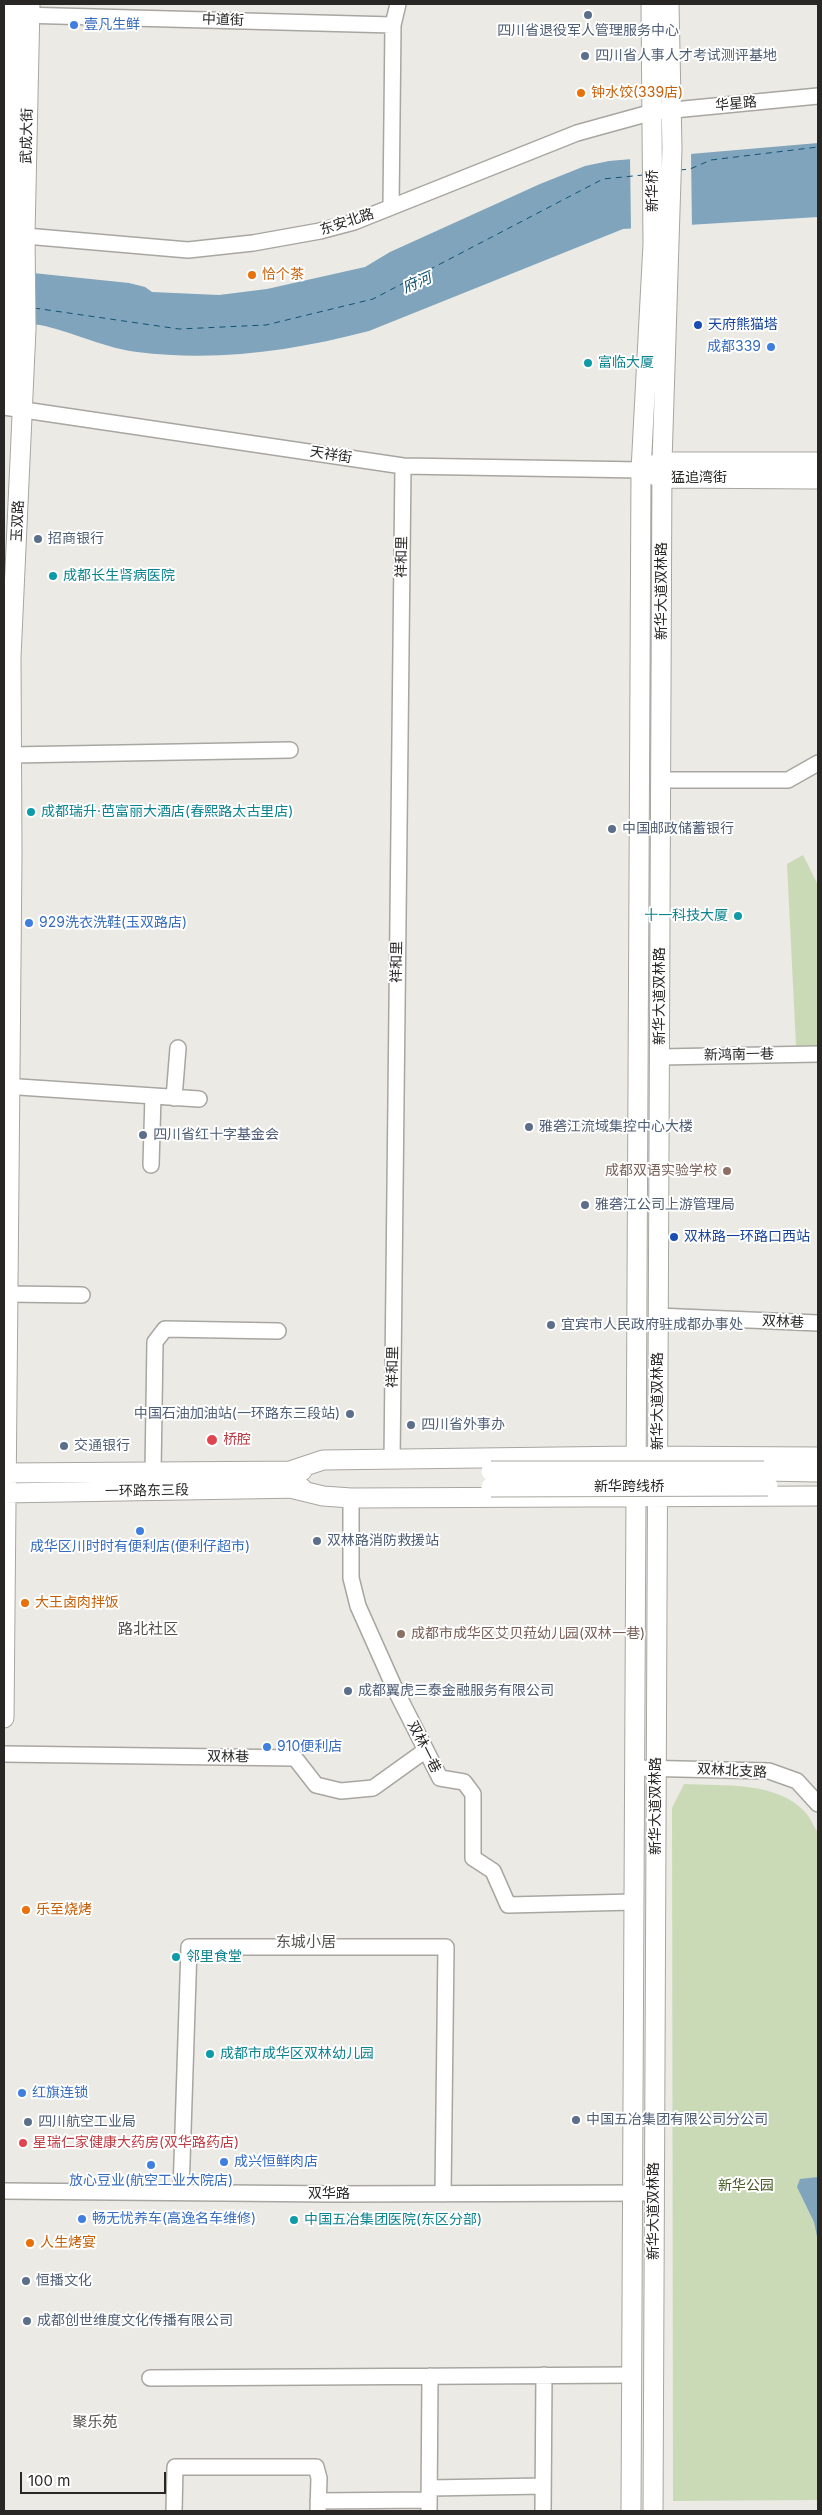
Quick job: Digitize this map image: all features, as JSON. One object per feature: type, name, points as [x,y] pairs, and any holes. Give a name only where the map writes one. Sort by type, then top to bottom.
[{"type":"main road","name":"新华桥","points":[[651,4],[653,149],[661,232]]},
{"type":"main road","name":"新华桥","points":[[661,232],[672,148],[670,4]]},
{"type":"main road","name":"武成大街","points":[[18,10],[13,235],[20,269],[19,330]]},
{"type":"main road","name":"新华大道双林路","points":[[653,2511],[661,780],[661,232]]},
{"type":"main road","name":"新华大道双林路","points":[[631,2511],[641,470],[661,232]]},
{"type":"main road","name":"玉双路","points":[[4,576],[19,330]]},
{"type":"main road","name":"玉双路","points":[[4,1718],[8,1294],[8,854],[12,755],[13,408]]},
{"type":"main road","name":"猛追湾街","points":[[641,470],[818,462]]},
{"type":"main road","name":"猛追湾街","points":[[662,470],[818,479]]},
{"type":"main road","points":[[290,1480],[323,1460],[636,1456],[818,1457]]},
{"type":"main road","name":"一环路东三段","points":[[5,1473],[153,1472],[290,1480]]},
{"type":"main road","points":[[766,1479],[818,1472]]},
{"type":"main road","points":[[766,1479],[818,1486]]},
{"type":"main road","name":"新华跨线桥","points":[[290,1480],[766,1479]]},
{"type":"main road","points":[[290,1480],[323,1496],[351,1498],[818,1496]]},
{"type":"main road","name":"一环路东三段","points":[[5,1493],[290,1480]]},
{"type":"street","points":[[391,207],[394,25],[398,4]]},
{"type":"street","name":"中道街","points":[[18,10],[394,25]]},
{"type":"street","name":"华星路","points":[[653,112],[818,96]]},
{"type":"street","name":"东安北路","points":[[13,235],[188,250],[253,243],[320,231],[354,222],[577,133],[653,112]]},
{"type":"street","name":"天祥街","points":[[13,408],[403,466],[641,470]]},
{"type":"street","name":"祥和里","points":[[392,1459],[403,466]]},
{"type":"street","points":[[12,755],[290,750]]},
{"type":"street","points":[[661,780],[788,780],[818,763]]},
{"type":"street","points":[[174,1098],[178,1048]]},
{"type":"street","name":"新鸿南一巷","points":[[660,1056],[818,1054]]},
{"type":"street","points":[[7,1086],[199,1100]]},
{"type":"street","points":[[151,1165],[153,1096]]},
{"type":"street","points":[[8,1294],[82,1295]]},
{"type":"street","name":"双林巷","points":[[658,1316],[818,1323]]},
{"type":"street","points":[[153,1472],[156,1342],[165,1329],[278,1332]]},
{"type":"street","name":"双林一巷","points":[[351,1498],[351,1578],[358,1606],[395,1689],[440,1778],[464,1782],[472,1794],[473,1858],[493,1871],[508,1905],[634,1902]]},
{"type":"street","name":"双林巷","points":[[4,1754],[295,1758],[316,1785],[341,1791],[373,1788],[426,1750]]},
{"type":"street","name":"双林北支路","points":[[635,1768],[769,1771],[797,1782],[818,1804]]},
{"type":"street","points":[[181,2192],[189,1947],[446,1947],[443,2194]]},
{"type":"street","name":"双华路","points":[[4,2191],[443,2194],[654,2193]]},
{"type":"street","points":[[150,2378],[632,2374]]},
{"type":"street","points":[[543,2511],[544,2375]]},
{"type":"street","points":[[429,2500],[430,2376]]},
{"type":"street","points":[[174,2511],[175,2467],[316,2467],[319,2478],[318,2506],[429,2500],[543,2486]]},
{"type":"green space","points":[[803,855],[818,885],[818,1045],[796,1046],[787,864]]},
{"type":"green space","name":"新华公园","points":[[684,1784],[749,1787],[781,1795],[806,1813],[818,1833],[818,2500],[673,2501],[672,1808]]},
{"type":"water","name":"府河","points":[[818,143],[818,217],[623,229],[369,331],[340,338],[254,353],[196,356],[167,355],[115,348],[45,326],[4,324],[4,270],[129,283],[145,287],[152,292],[219,295],[267,289],[365,267],[390,252],[540,184],[585,166],[609,161]]},
{"type":"water","points":[[818,2177],[818,2241],[814,2222],[797,2187],[800,2179]]},
{"type":"pier","points":[[691,151],[692,229],[631,231],[630,156]]},
{"type":"ferry route","points":[[680,170],[690,169],[711,160],[818,147]]},
{"type":"ferry route","points":[[34,308],[179,329],[266,325],[373,299],[603,179],[643,175]]},
{"type":"place","name":"四川省退役军人管理服务中心","points":[[588,15]]},
{"type":"place","name":"壹凡生鲜","points":[[74,25]]},
{"type":"place","name":"四川省人事人才考试测评基地","points":[[585,56]]},
{"type":"place","name":"钟水饺(339店)","points":[[581,93]]},
{"type":"place","name":"恰个茶","points":[[252,275]]},
{"type":"place","name":"天府熊猫塔","points":[[698,325]]},
{"type":"place","name":"成都339","points":[[771,347]]},
{"type":"place","name":"富临大厦","points":[[588,363]]},
{"type":"place","name":"招商银行","points":[[38,539]]},
{"type":"place","name":"成都长生肾病医院","points":[[53,576]]},
{"type":"place","name":"成都瑞升·芭富丽大酒店(春熙路太古里店)","points":[[31,812]]},
{"type":"place","name":"中国邮政储蓄银行","points":[[612,829]]},
{"type":"place","name":"十一科技大厦","points":[[738,916]]},
{"type":"place","name":"929洗衣洗鞋(玉双路店)","points":[[29,923]]},
{"type":"place","name":"雅砻江流域集控中心大楼","points":[[529,1127]]},
{"type":"place","name":"四川省红十字基金会","points":[[143,1135]]},
{"type":"place","name":"成都双语实验学校","points":[[727,1171]]},
{"type":"place","name":"雅砻江公司上游管理局","points":[[585,1205]]},
{"type":"place","name":"双林路一环路口西站","points":[[674,1237]]},
{"type":"place","name":"宜宾市人民政府驻成都办事处","points":[[551,1325]]},
{"type":"place","name":"中国石油加油站(一环路东三段站)","points":[[350,1414]]},
{"type":"place","name":"四川省外事办","points":[[411,1425]]},
{"type":"place","name":"桥腔","points":[[212,1440]]},
{"type":"place","name":"交通银行","points":[[64,1446]]},
{"type":"place","name":"成华区川时时有便利店(便利仔超市)","points":[[140,1531]]},
{"type":"place","name":"双林路消防救援站","points":[[317,1541]]},
{"type":"place","name":"大王卤肉拌饭","points":[[25,1603]]},
{"type":"place","name":"成都市成华区艾贝菈幼儿园(双林一巷)","points":[[401,1634]]},
{"type":"place","name":"成都翼虎三泰金融服务有限公司","points":[[348,1691]]},
{"type":"place","name":"910便利店","points":[[267,1747]]},
{"type":"place","name":"乐至烧烤","points":[[26,1910]]},
{"type":"place","name":"邻里食堂","points":[[176,1957]]},
{"type":"place","name":"成都市成华区双林幼儿园","points":[[210,2054]]},
{"type":"place","name":"红旗连锁","points":[[22,2093]]},
{"type":"place","name":"中国五冶集团有限公司分公司","points":[[576,2120]]},
{"type":"place","name":"四川航空工业局","points":[[28,2122]]},
{"type":"place","name":"星瑞仁家健康大药房(双华路药店)","points":[[23,2143]]},
{"type":"place","name":"成兴恒鲜肉店","points":[[224,2162]]},
{"type":"place","name":"放心豆业(航空工业大院店)","points":[[151,2165]]},
{"type":"place","name":"畅无忧养车(高逸名车维修)","points":[[82,2219]]},
{"type":"place","name":"中国五冶集团医院(东区分部)","points":[[294,2220]]},
{"type":"place","name":"人生烤宴","points":[[30,2243]]},
{"type":"place","name":"恒播文化","points":[[26,2281]]},
{"type":"place","name":"成都创世维度文化传播有限公司","points":[[27,2321]]},
{"type":"district","name":"路北社区","points":[[148,1629]]},
{"type":"district","name":"东城小居","points":[[306,1942]]},
{"type":"district","name":"聚乐苑","points":[[95,2422]]}]
